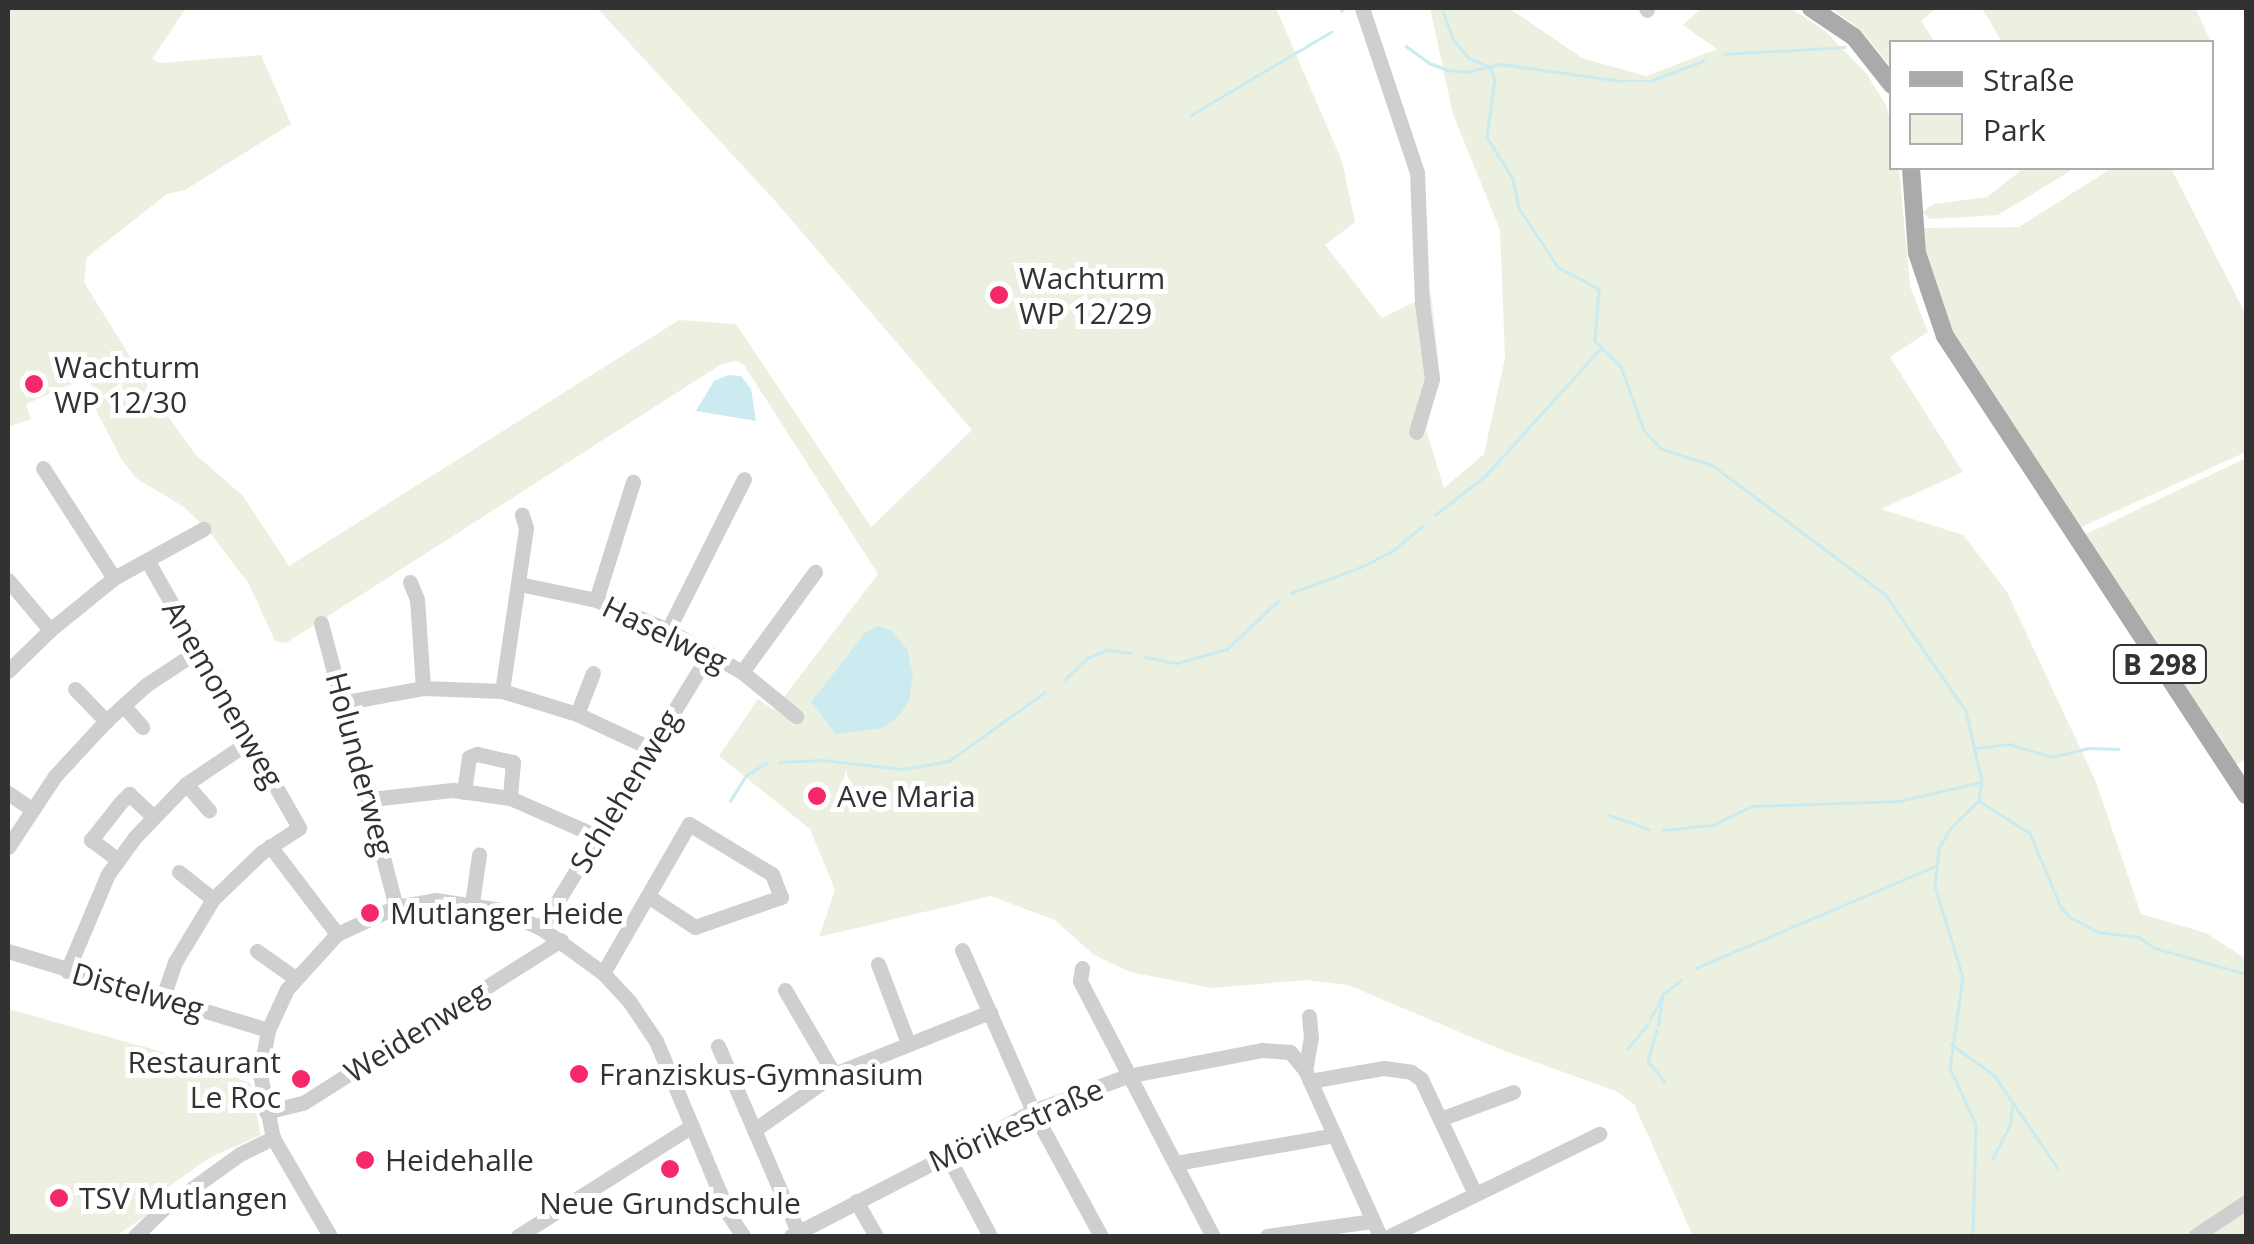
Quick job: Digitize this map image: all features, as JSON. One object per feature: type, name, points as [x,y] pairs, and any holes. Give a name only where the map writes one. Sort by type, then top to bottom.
[{"type":"main road","points":[[1811,8],[1854,37],[1889,81]]},
{"type":"main road","name":"B 298","points":[[1911,170],[1924,280],[1945,336],[2246,795]]},
{"type":"street","points":[[1362,8],[1418,172],[1422,304],[1432,379],[1416,432]]},
{"type":"street","points":[[43,468],[114,578]]},
{"type":"street","points":[[668,630],[744,479]]},
{"type":"street","points":[[596,600],[633,482]]},
{"type":"street","points":[[502,691],[526,528],[522,516]]},
{"type":"street","points":[[8,672],[50,630],[114,578],[203,529]]},
{"type":"street","name":"Anemonenweg","points":[[146,560],[299,828],[270,846]]},
{"type":"street","points":[[742,672],[815,572]]},
{"type":"street","points":[[8,580],[50,630]]},
{"type":"street","points":[[410,582],[416,600],[423,688]]},
{"type":"street","name":"Haselweg","points":[[519,584],[596,600],[668,630],[742,672],[796,716]]},
{"type":"street","name":"Holunderweg","points":[[321,623],[346,702],[396,906]]},
{"type":"street","points":[[8,847],[30,808],[106,721],[146,685],[198,650]]},
{"type":"street","name":"Schlehenweg","points":[[541,928],[709,654]]},
{"type":"street","points":[[577,714],[593,674]]},
{"type":"street","points":[[346,702],[423,688],[502,691],[577,714],[650,748]]},
{"type":"street","points":[[75,689],[106,721]]},
{"type":"street","points":[[124,706],[142,727]]},
{"type":"street","points":[[66,971],[94,901],[118,860],[153,816],[186,784],[250,741]]},
{"type":"street","points":[[464,792],[469,758],[477,754],[513,762],[510,798]]},
{"type":"street","points":[[186,784],[208,810]]},
{"type":"street","points":[[371,799],[426,791],[510,798],[597,836]]},
{"type":"street","points":[[8,794],[30,808]]},
{"type":"street","points":[[118,860],[92,840],[120,803],[129,794],[153,816]]},
{"type":"street","points":[[603,973],[690,824],[772,874],[781,897],[695,927],[648,896]]},
{"type":"street","points":[[163,997],[175,962],[213,899],[270,846],[337,934]]},
{"type":"street","points":[[472,903],[479,855]]},
{"type":"street","points":[[179,872],[213,899]]},
{"type":"street","points":[[330,1236],[273,1138],[260,1074],[268,1030],[296,978],[337,934],[396,906],[436,900],[472,903],[541,928],[603,973],[645,1019],[742,1236]]},
{"type":"street","name":"Weidenweg","points":[[266,1112],[303,1103],[561,940]]},
{"type":"street","points":[[962,950],[1033,1110],[1102,1236]]},
{"type":"street","name":"Distelweg","points":[[8,951],[268,1030]]},
{"type":"street","points":[[257,951],[296,978]]},
{"type":"street","points":[[878,964],[908,1042]]},
{"type":"street","points":[[1082,968],[1078,976],[1213,1236]]},
{"type":"street","points":[[785,990],[834,1074]]},
{"type":"street","points":[[754,1130],[834,1074],[990,1012]]},
{"type":"street","points":[[1267,1236],[1376,1229],[1308,1075],[1310,1016]]},
{"type":"street","points":[[718,1046],[794,1234]]},
{"type":"street","name":"Mörikestraße","points":[[794,1234],[1033,1110],[1127,1076],[1262,1050],[1290,1052],[1308,1075]]},
{"type":"street","points":[[1308,1075],[1400,1068],[1421,1080],[1475,1194]]},
{"type":"street","points":[[1440,1119],[1513,1092]]},
{"type":"street","points":[[518,1236],[692,1126]]},
{"type":"street","points":[[1390,1236],[1599,1134]]},
{"type":"street","points":[[1176,1163],[1335,1135]]},
{"type":"street","points":[[135,1236],[162,1210],[240,1154],[273,1138]]},
{"type":"street","points":[[947,1155],[990,1236]]},
{"type":"street","points":[[856,1201],[876,1236]]},
{"type":"street","points":[[2195,1236],[2246,1202]]},
{"type":"green space","points":[[8,8],[186,8],[152,59],[160,63],[261,55],[291,124],[185,190],[167,194],[87,257],[84,282],[161,407],[195,454],[243,496],[289,566],[679,320],[736,324],[871,527],[972,430],[776,202],[597,8],[1276,8],[1342,161],[1355,222],[1325,245],[1382,318],[1431,294],[1440,377],[1426,430],[1444,488],[1484,454],[1505,358],[1500,230],[1453,114],[1430,8],[1509,8],[1582,58],[1646,76],[1717,49],[1683,25],[1701,8],[1791,8],[1824,30],[1866,73],[1886,105],[1889,170],[1899,170],[1910,286],[1928,332],[1890,357],[1963,472],[1881,509],[1963,535],[2007,592],[2096,782],[2141,914],[2206,933],[2246,959],[2246,1236],[1693,1236],[1634,1104],[1616,1091],[1502,1050],[1348,985],[1307,980],[1211,988],[1130,972],[1094,955],[1055,920],[991,896],[819,937],[835,890],[810,829],[719,756],[758,699],[774,710],[878,574],[744,365],[736,361],[720,365],[286,643],[275,641],[249,584],[208,530],[184,507],[137,479],[122,460],[96,410],[90,376],[26,404],[31,419],[8,427]]},
{"type":"green space","points":[[1831,8],[1936,8],[1921,21],[1934,40],[1889,40],[1889,65],[1861,30]]},
{"type":"green space","points":[[2195,8],[2210,40],[2001,40],[1983,10]]},
{"type":"green space","points":[[2021,170],[2072,170],[1998,215],[1930,219],[1922,212],[1934,204],[1987,197]]},
{"type":"green space","points":[[2109,170],[2172,170],[2246,315],[2246,452],[2079,528],[1950,331],[1927,264],[1923,228],[2019,227]]},
{"type":"green space","points":[[2246,458],[2246,759],[2235,766],[2084,535]]},
{"type":"green space","points":[[8,1009],[188,1059],[250,1083],[261,1135],[209,1158],[150,1200],[147,1215],[116,1236],[8,1236]]},
{"type":"water","points":[[728,375],[741,376],[751,389],[756,421],[696,411],[714,381]]},
{"type":"water","points":[[878,626],[891,630],[907,649],[913,675],[909,701],[899,716],[883,728],[836,734],[811,702],[865,633]]},
{"type":"waterway","points":[[1341,11],[1345,8]]},
{"type":"waterway","points":[[1442,8],[1453,39],[1469,58],[1490,67],[1495,78],[1487,137],[1513,179],[1519,208],[1558,267],[1599,289],[1595,341],[1621,367],[1644,430],[1662,449],[1712,465],[1885,594],[1966,711],[1982,781],[1979,801],[1951,828],[1939,849],[1935,886],[1963,977],[1950,1068],[1976,1124],[1973,1236]]},
{"type":"waterway","points":[[1191,115],[1331,32]]},
{"type":"waterway","points":[[1406,46],[1429,63],[1448,70],[1466,72],[1500,64],[1621,81],[1650,81],[1703,61]]},
{"type":"waterway","points":[[1724,54],[1845,47]]},
{"type":"waterway","points":[[1435,515],[1486,475],[1599,350]]},
{"type":"waterway","points":[[1291,593],[1361,567],[1394,550],[1423,526]]},
{"type":"waterway","points":[[1145,657],[1177,663],[1227,649],[1278,601]]},
{"type":"waterway","points":[[1064,680],[1088,658],[1107,650],[1130,653]]},
{"type":"waterway","points":[[779,762],[823,760],[902,769],[949,761],[1045,692]]},
{"type":"waterway","points":[[1976,748],[2009,744],[2052,757],[2089,748],[2118,749]]},
{"type":"waterway","points":[[730,801],[746,775],[767,763]]},
{"type":"waterway","points":[[1662,830],[1713,825],[1752,806],[1899,801],[1981,782]]},
{"type":"waterway","points":[[1979,801],[2030,833],[2061,907],[2070,917],[2098,932],[2139,937],[2155,948],[2246,974]]},
{"type":"waterway","points":[[1609,815],[1649,829]]},
{"type":"waterway","points":[[1696,968],[1935,866]]},
{"type":"waterway","points":[[1658,1025],[1662,995],[1681,980]]},
{"type":"waterway","points":[[1650,1019],[1661,998]]},
{"type":"waterway","points":[[1627,1049],[1647,1025]]},
{"type":"waterway","points":[[1657,1030],[1648,1061],[1664,1081]]},
{"type":"waterway","points":[[1951,1044],[1994,1075],[2057,1167]]},
{"type":"waterway","points":[[1992,1159],[2010,1125],[2012,1105]]},
{"type":"place","name":"Wachturm WP 12/29","points":[[999,295]]},
{"type":"place","name":"Wachturm WP 12/30","points":[[34,384]]},
{"type":"place","name":"Ave Maria","points":[[817,796]]},
{"type":"place","name":"Mutlanger Heide","points":[[370,913]]},
{"type":"place","name":"Franziskus-Gymnasium","points":[[579,1074]]},
{"type":"place","name":"Restaurant Le Roc","points":[[301,1079]]},
{"type":"place","name":"Heidehalle","points":[[365,1160]]},
{"type":"place","name":"Neue Grundschule","points":[[670,1169]]},
{"type":"place","name":"TSV Mutlangen","points":[[59,1198]]}]
